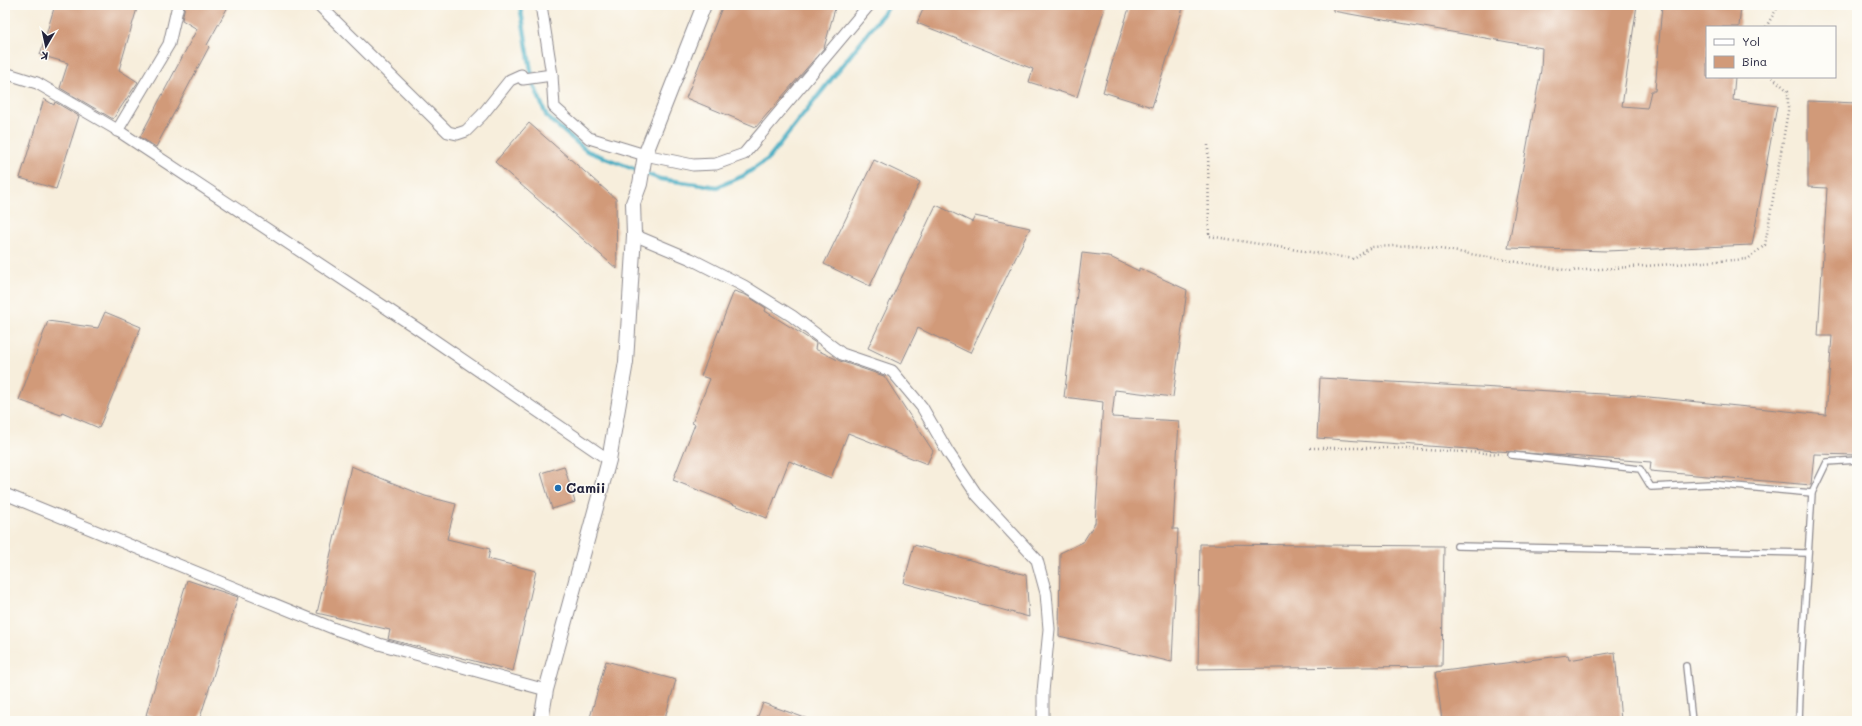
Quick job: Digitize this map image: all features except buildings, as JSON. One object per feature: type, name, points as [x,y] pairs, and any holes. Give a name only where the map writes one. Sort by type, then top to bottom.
[{"type":"street","points":[[118,131],[169,44],[178,5]]},
{"type":"street","points":[[319,5],[448,132],[457,134],[466,131],[482,115],[510,80],[521,75],[523,79],[552,75]]},
{"type":"street","points":[[540,5],[552,75],[554,107],[589,138],[645,159],[693,165],[716,164],[744,154],[869,5]]},
{"type":"street","points":[[541,721],[546,690],[609,460],[626,362],[634,235],[633,203],[640,184],[645,159],[704,5]]},
{"type":"street","points":[[5,73],[37,83],[118,131],[418,329],[609,460]]},
{"type":"street","points":[[634,235],[691,259],[744,286],[792,316],[842,354],[892,371],[922,407],[948,452],[977,495],[1037,560],[1046,593],[1049,629],[1043,692],[1043,721]]},
{"type":"street","points":[[5,494],[335,629],[379,644],[546,690]]},
{"type":"lane","points":[[1510,455],[1640,469],[1650,487],[1711,484],[1812,494]]},
{"type":"lane","points":[[1799,721],[1807,553],[1812,494],[1827,462],[1857,460]]},
{"type":"lane","points":[[1457,546],[1807,553]]},
{"type":"lane","points":[[1686,666],[1692,721]]},
{"type":"path","points":[[1767,26],[1779,5]]},
{"type":"path","points":[[1208,145],[1209,236],[1354,259],[1370,247],[1417,245],[1571,271],[1748,259],[1765,245],[1788,111],[1788,91],[1773,78]]},
{"type":"path","points":[[1310,448],[1389,448],[1510,455]]},
{"type":"waterway","points":[[520,5],[533,83],[547,117],[587,151],[660,179],[717,187],[743,176],[768,159],[890,5]]},
{"type":"place","name":"Camii","points":[[558,488]]}]
